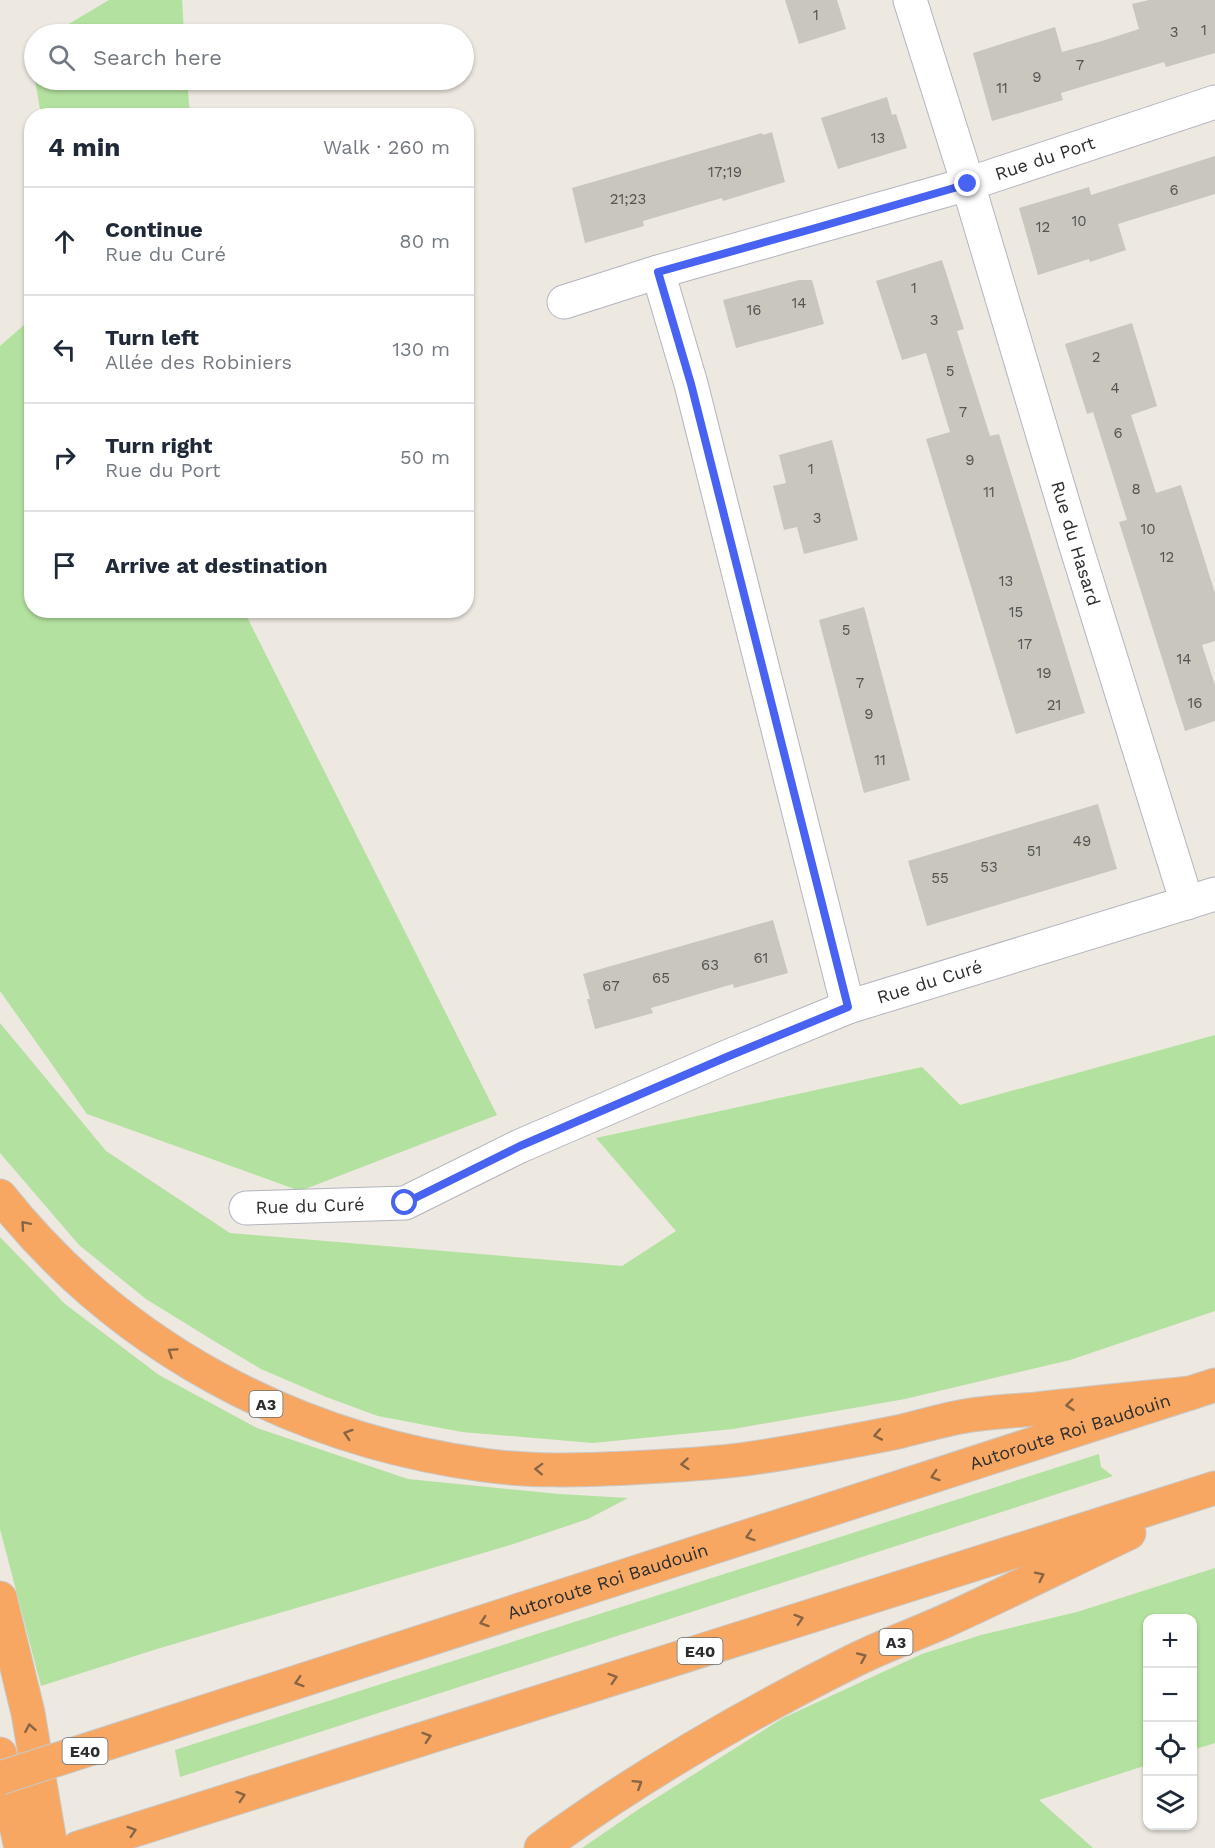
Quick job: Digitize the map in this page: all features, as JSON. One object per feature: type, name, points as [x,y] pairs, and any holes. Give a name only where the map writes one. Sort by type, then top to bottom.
[{"type":"highway","name":"A3","points":[[0,1196],[44,1248],[97,1296],[140,1330],[237,1391],[292,1415],[353,1436],[420,1453],[483,1465],[538,1469],[598,1469],[672,1466],[745,1459],[887,1434],[962,1416],[1203,1389]]},
{"type":"highway","name":"Autoroute Roi Baudouin","points":[[0,1778],[1203,1389]]},
{"type":"highway","name":"A3","points":[[541,1848],[684,1755],[797,1689],[856,1659],[944,1622],[1215,1490]]},
{"type":"highway","name":"E40","points":[[78,1848],[1215,1490]]},
{"type":"highway","points":[[0,1598],[28,1713],[51,1848]]},
{"type":"highway","points":[[0,1754],[21,1848]]},
{"type":"street","name":"Rue du Hasard","points":[[910,0],[968,184],[1075,543],[1201,899]]},
{"type":"street","name":"Rue du Port","points":[[564,302],[658,272],[968,184],[1215,102]]},
{"type":"street","points":[[658,272],[691,384],[848,1007]]},
{"type":"street","name":"Rue du Curé","points":[[246,1208],[405,1203],[520,1146],[848,1007],[1201,899]]},
{"type":"green space","points":[[109,0],[182,0],[183,24],[69,24]]},
{"type":"green space","points":[[37,90],[188,90],[189,108],[40,108]]},
{"type":"green space","points":[[24,325],[24,618],[248,618],[497,1115],[300,1191],[87,1114],[0,991],[0,346]]},
{"type":"green space","points":[[0,1023],[106,1151],[230,1233],[622,1266],[676,1231],[596,1138],[922,1067],[960,1105],[1215,1035],[1215,1311],[1070,1360],[905,1399],[733,1429],[593,1443],[462,1432],[378,1416],[261,1369],[146,1299],[79,1245],[0,1153]]},
{"type":"green space","points":[[0,1237],[65,1304],[159,1375],[257,1428],[408,1479],[559,1494],[628,1498],[588,1519],[507,1546],[157,1649],[41,1686],[0,1529]]},
{"type":"green space","points":[[1099,1454],[1101,1467],[1113,1476],[180,1777],[175,1750]]},
{"type":"green space","points":[[1215,1568],[1215,1743],[1197,1749],[1197,1614],[1143,1614],[1143,1766],[1039,1800],[1093,1848],[582,1848],[783,1718],[922,1654],[981,1635],[1077,1612]]},
{"type":"building","points":[[785,0],[837,0],[846,29],[799,44]]},
{"type":"building","points":[[1149,0],[1215,0],[1215,53],[1166,67],[1164,62],[1061,93],[1063,100],[992,121],[973,53],[1055,27],[1062,52],[1102,41],[1139,29],[1132,4]]},
{"type":"building","points":[[887,97],[892,115],[896,114],[907,148],[838,169],[821,118]]},
{"type":"building","points":[[772,132],[785,182],[723,201],[722,198],[643,221],[644,226],[585,243],[572,188]]},
{"type":"building","points":[[1215,156],[1215,194],[1118,224],[1126,250],[1038,275],[1019,208],[1089,187],[1091,195]]},
{"type":"building","points":[[942,260],[964,329],[957,331],[990,436],[999,434],[1085,713],[1016,734],[926,439],[950,432],[926,353],[902,360],[876,281]]},
{"type":"building","points":[[799,280],[812,280],[824,324],[736,348],[723,300]]},
{"type":"building","points":[[1132,323],[1157,406],[1131,415],[1156,493],[1181,485],[1215,593],[1215,641],[1202,645],[1215,685],[1215,721],[1185,731],[1119,522],[1127,520],[1093,412],[1087,414],[1065,344]]},
{"type":"building","points":[[832,440],[858,540],[804,554],[797,527],[784,530],[773,486],[786,483],[779,455]]},
{"type":"building","points":[[864,607],[910,780],[864,793],[819,620]]},
{"type":"building","points":[[1098,804],[1117,869],[927,926],[908,861]]},
{"type":"building","points":[[773,920],[788,973],[734,988],[733,984],[651,1008],[653,1013],[595,1029],[583,974]]},
{"type":"route","points":[[405,1203],[520,1146],[848,1007],[691,384],[658,272],[968,184]]}]
